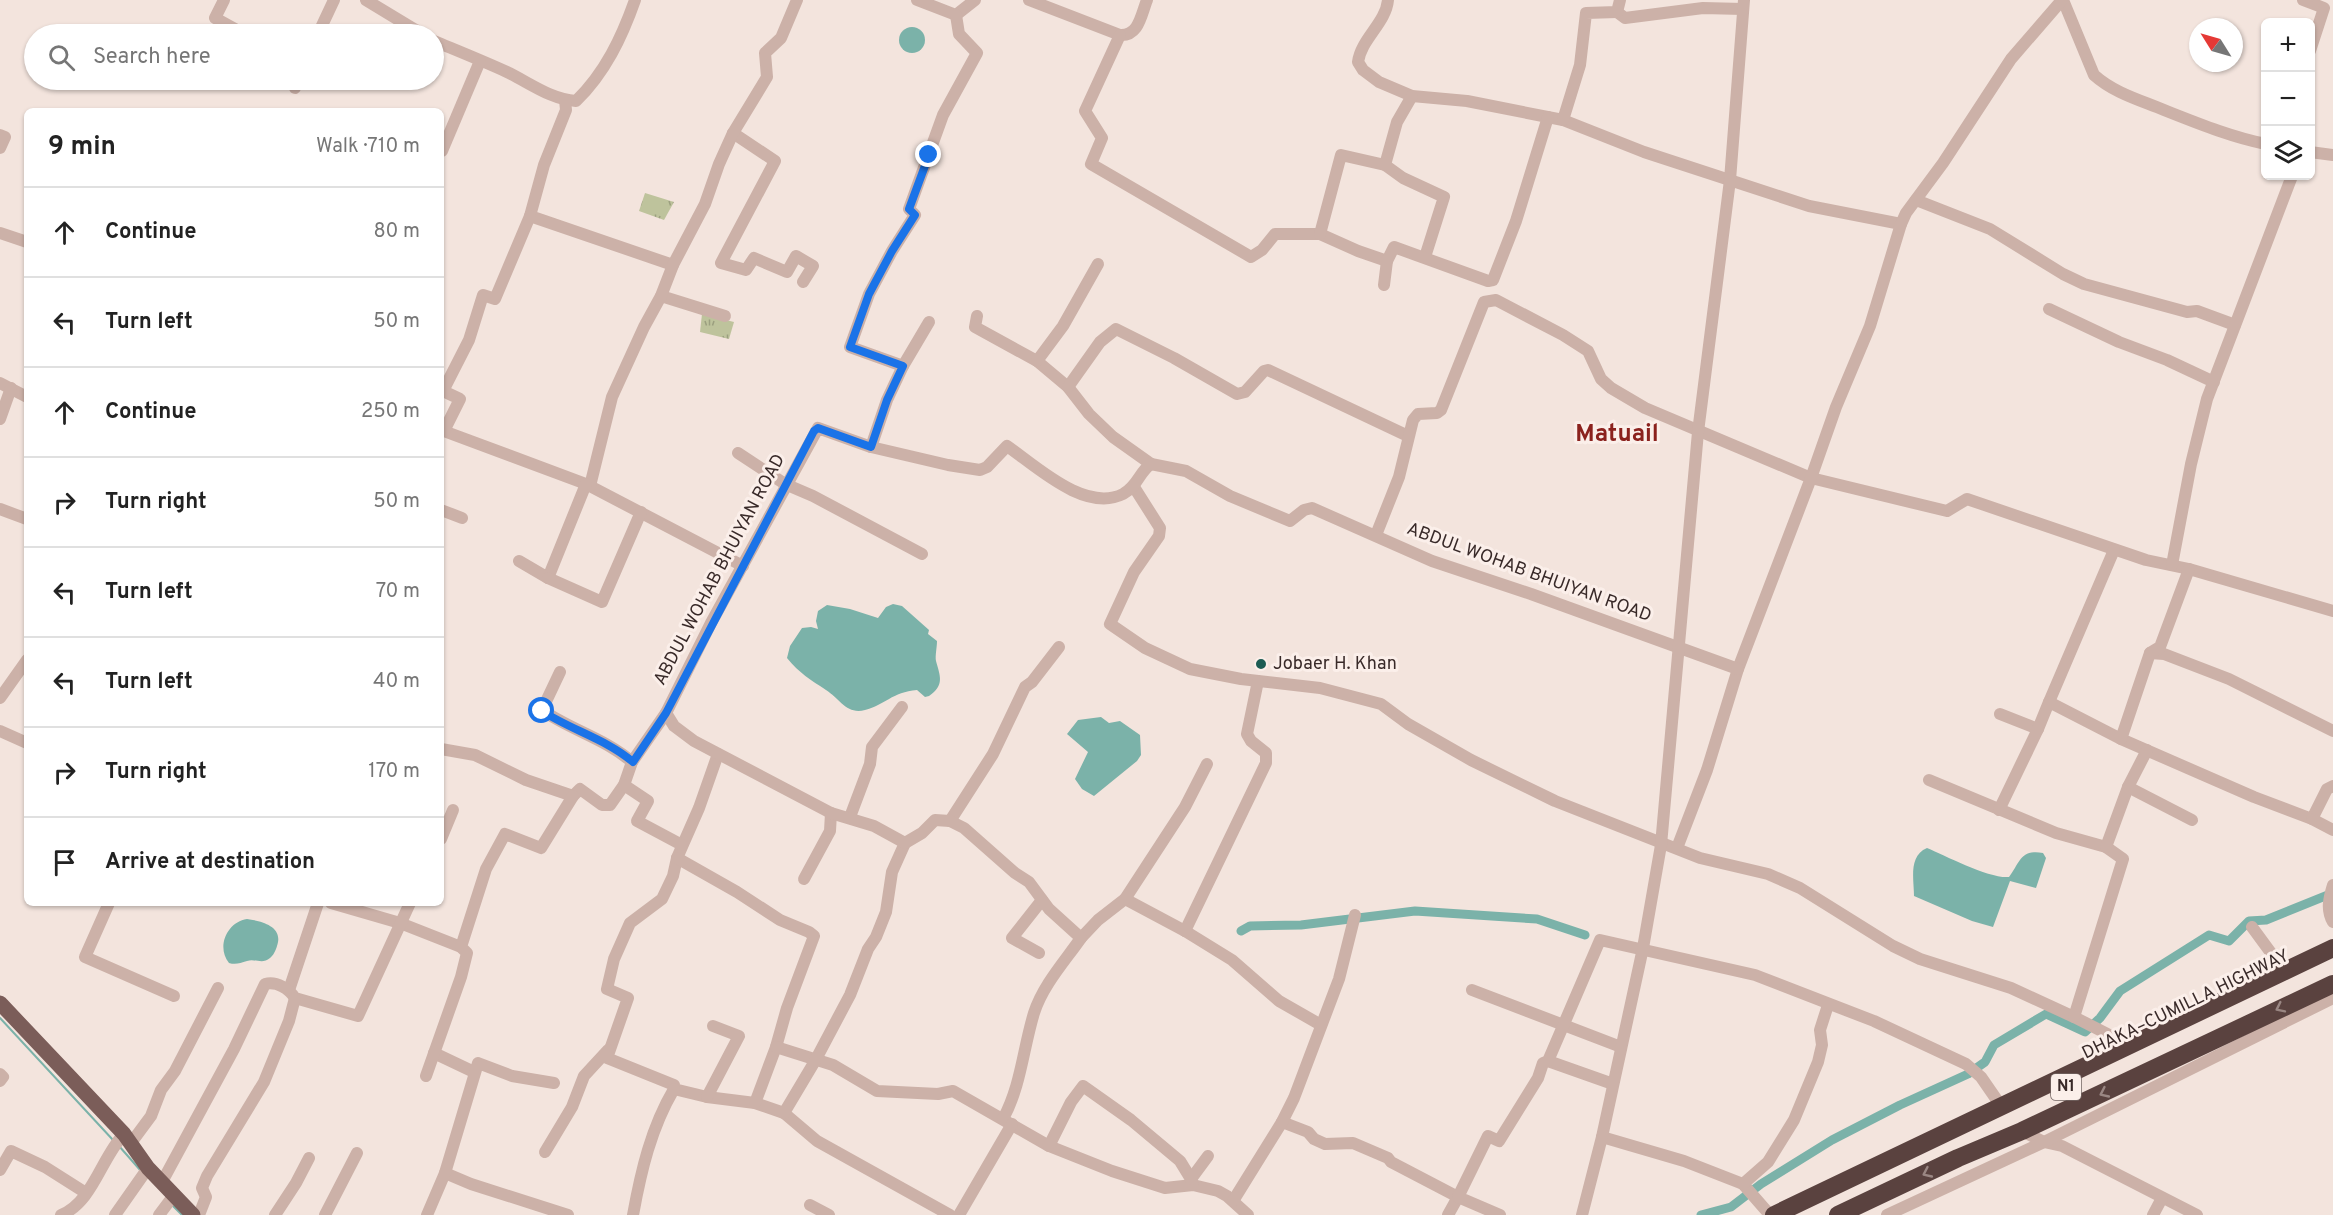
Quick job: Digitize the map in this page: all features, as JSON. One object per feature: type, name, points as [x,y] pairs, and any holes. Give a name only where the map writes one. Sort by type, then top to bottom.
[{"type":"highway","points":[[1769,1212],[2131,1046],[2333,948]]},
{"type":"highway","name":"DHAKA–CUMILLA HIGHWAY","points":[[1798,1215],[2333,958]]},
{"type":"highway","name":"N1","points":[[1838,1215],[2333,984]]},
{"type":"main road","points":[[0,1003],[126,1138],[148,1168],[193,1215]]},
{"type":"street","points":[[224,0],[215,18],[226,24]]},
{"type":"street","points":[[323,24],[334,0]]},
{"type":"street","points":[[366,0],[406,24]]},
{"type":"street","points":[[444,46],[565,100],[576,101],[590,88],[608,61],[624,31],[635,0]]},
{"type":"street","points":[[548,578],[588,485],[612,397],[661,296],[673,265],[705,204],[733,133],[767,77],[765,53],[781,38],[797,0]]},
{"type":"street","points":[[916,0],[956,15]]},
{"type":"street","points":[[956,15],[975,0]]},
{"type":"street","points":[[1029,0],[1120,35],[1129,35],[1135,31],[1147,0]]},
{"type":"street","points":[[1388,0],[1386,12],[1359,54],[1358,63],[1378,82],[1412,96],[1467,101],[1563,120],[1644,152],[1809,206],[1901,224]]},
{"type":"street","points":[[1677,848],[1707,770],[1738,669],[1836,407],[1870,326],[1901,224],[2011,59],[2063,0],[2094,75],[2101,82],[2186,118],[2241,139],[2261,143]]},
{"type":"street","points":[[2303,0],[2324,8],[2315,36]]},
{"type":"street","points":[[1563,120],[1580,65],[1586,13],[1619,6],[1625,18],[1744,5],[1730,180],[1698,432],[1677,646],[1661,845],[1643,948],[1602,1137],[1582,1215]]},
{"type":"street","points":[[903,366],[850,347],[869,294],[915,215],[909,209],[944,115],[977,53],[958,34],[956,15]]},
{"type":"street","points":[[1120,35],[1085,111],[1101,138],[1091,164],[1251,257],[1262,250],[1275,234],[1320,234],[1387,261]]},
{"type":"street","points":[[444,146],[480,61]]},
{"type":"street","points":[[1385,165],[1397,122],[1412,96]]},
{"type":"street","points":[[444,389],[469,340],[483,295],[495,299],[530,216],[544,165],[566,110],[565,100]]},
{"type":"street","points":[[1384,285],[1387,261],[1394,247],[1488,281],[1493,280],[1516,221],[1548,117]]},
{"type":"street","points":[[733,133],[776,161],[721,263],[746,270],[754,258],[787,272],[796,256],[813,266],[803,282]]},
{"type":"street","points":[[0,135],[5,137],[0,148]]},
{"type":"street","points":[[2315,152],[2333,154]]},
{"type":"street","points":[[1320,234],[1341,155],[1385,165],[1403,178],[1444,197],[1425,257]]},
{"type":"street","points":[[2172,565],[2191,465],[2214,382],[2290,180]]},
{"type":"street","points":[[1916,200],[1990,229],[2063,274],[2084,284],[2187,312],[2198,311],[2235,326]]},
{"type":"street","points":[[530,216],[673,265]]},
{"type":"street","points":[[0,232],[24,241]]},
{"type":"street","points":[[1037,361],[1063,326],[1098,264]]},
{"type":"street","points":[[661,296],[726,316]]},
{"type":"street","points":[[1376,535],[1399,477],[1413,420],[1418,414],[1437,413],[1443,406],[1484,302],[1496,300],[1563,335],[1588,351],[1601,379],[1611,388],[1644,408],[1811,478],[1947,511],[1966,499],[2114,550],[2189,569],[2333,611]]},
{"type":"street","points":[[2049,309],[2119,342],[2167,360],[2214,382]]},
{"type":"street","points":[[977,316],[975,327],[1037,361],[1068,387],[1089,414],[1113,437],[1151,464],[1134,487],[1160,528],[1159,536],[1134,572],[1110,624],[1145,648],[1190,669],[1241,680],[1320,688],[1381,704],[1417,729],[1513,782],[1661,845],[1677,848],[1700,858],[1768,874],[1800,888],[1893,946],[1920,959],[2011,988],[2131,1046]]},
{"type":"street","points":[[871,447],[887,400],[903,366],[929,322]]},
{"type":"street","points":[[1068,387],[1100,342],[1116,329],[1174,358],[1237,394],[1245,392],[1264,371],[1268,370],[1408,436]]},
{"type":"street","points":[[0,419],[5,386],[24,396]]},
{"type":"street","points":[[444,391],[460,399],[444,428]]},
{"type":"street","name":"ABDUL WOHAB BHUIYAN ROAD","points":[[905,843],[874,826],[831,813],[694,741],[674,726],[666,713],[785,484],[818,428],[871,447],[980,470],[987,467],[1006,446],[1062,486],[1101,500],[1121,495],[1134,487]]},
{"type":"street","points":[[444,430],[588,485],[743,566]]},
{"type":"street","points":[[738,453],[785,484],[813,496],[922,554]]},
{"type":"street","name":"ABDUL WOHAB BHUIYAN ROAD","points":[[1151,464],[1186,471],[1230,496],[1290,521],[1304,510],[1312,508],[1432,561],[1738,669]]},
{"type":"street","points":[[0,509],[24,518]]},
{"type":"street","points":[[444,511],[462,518]]},
{"type":"street","points":[[519,561],[548,578],[602,602],[642,512]]},
{"type":"street","points":[[1999,810],[2038,729],[2114,550]]},
{"type":"street","points":[[2121,739],[2150,653],[2160,647],[2189,569]]},
{"type":"street","points":[[950,821],[993,754],[1026,687],[1059,647]]},
{"type":"street","points":[[2150,653],[2164,654],[2229,679],[2333,731]]},
{"type":"street","points":[[0,698],[24,664]]},
{"type":"street","points":[[560,672],[542,711],[559,722],[620,751],[633,762]]},
{"type":"street","points":[[1185,931],[1266,763],[1266,753],[1251,741],[1247,734],[1258,681]]},
{"type":"street","points":[[2049,702],[2121,739],[2254,797],[2312,819],[2333,830]]},
{"type":"street","points":[[850,817],[870,764],[872,747],[902,707]]},
{"type":"street","points":[[461,946],[486,869],[505,834],[542,848],[573,796],[580,789],[602,805],[610,805],[624,785],[633,762],[666,713]]},
{"type":"street","points":[[2000,714],[2038,729]]},
{"type":"street","points":[[0,731],[24,742]]},
{"type":"street","points":[[444,750],[475,755],[526,780],[573,796]]},
{"type":"street","points":[[2106,847],[2128,787],[2147,750]]},
{"type":"street","points":[[633,1215],[642,1169],[656,1123],[674,1085],[607,1058],[628,998],[607,989],[614,959],[630,923],[662,899],[673,876],[677,858],[699,808],[718,754]]},
{"type":"street","points":[[959,1215],[1007,1122],[1035,1012],[1047,986],[1081,938],[1098,920],[1125,899],[1185,807],[1207,764]]},
{"type":"street","points":[[1929,780],[2056,832],[2106,847],[2123,859],[2075,1017]]},
{"type":"street","points":[[624,785],[648,801],[637,821],[682,845]]},
{"type":"street","points":[[2312,819],[2327,789],[2333,786]]},
{"type":"street","points":[[2128,787],[2192,820]]},
{"type":"street","points":[[444,832],[453,810]]},
{"type":"street","points":[[804,879],[830,831],[831,813]]},
{"type":"street","points":[[784,1113],[850,995],[868,949],[876,937],[886,912],[892,872],[905,843],[922,833],[935,820],[950,821],[964,828],[1015,873],[1029,882],[1042,900],[1081,938]]},
{"type":"street","points":[[677,858],[737,892],[780,920],[814,936],[755,1103]]},
{"type":"street","points":[[2333,885],[2328,902],[2333,922]]},
{"type":"street","points":[[1125,899],[1185,931],[1232,960],[1279,1001],[1321,1025]]},
{"type":"street","points":[[1039,953],[1012,938],[1042,900]]},
{"type":"street","points":[[108,906],[84,957],[174,996]]},
{"type":"street","points":[[199,1215],[206,1197],[202,1188],[207,1176],[264,1082],[289,1021],[292,994],[317,906]]},
{"type":"street","points":[[341,906],[400,923],[461,946],[467,953],[461,977],[426,1076]]},
{"type":"street","points":[[162,1182],[234,1049],[265,984],[269,982],[292,994],[358,1016],[408,906]]},
{"type":"street","points":[[1233,1201],[1282,1122],[1294,1098],[1339,979],[1355,919]]},
{"type":"street","points":[[2252,927],[2285,972]]},
{"type":"street","points":[[1448,1215],[1488,1136],[1498,1141],[1538,1078],[1543,1063],[1548,1061],[1600,940],[1755,975],[1874,1021],[1966,1064],[1981,1077],[2001,1106]]},
{"type":"street","points":[[61,1215],[73,1210],[87,1193],[110,1152],[151,1116],[161,1090],[176,1071],[218,988]]},
{"type":"street","points":[[1472,990],[1621,1047]]},
{"type":"street","points":[[1887,1215],[2044,1142],[2333,998]]},
{"type":"street","points":[[1744,1184],[1768,1162],[1794,1120],[1818,1062],[1822,1045],[1820,1030],[1828,1005]]},
{"type":"street","points":[[706,1097],[739,1036],[713,1026]]},
{"type":"street","points":[[776,1047],[833,1065],[877,1091],[938,1094],[953,1091],[1049,1146],[1112,1171],[1165,1188],[1192,1182],[1218,1191],[1248,1215]]},
{"type":"street","points":[[545,1152],[572,1107],[584,1076],[610,1048]]},
{"type":"street","points":[[434,1053],[474,1072]]},
{"type":"street","points":[[1548,1061],[1613,1084]]},
{"type":"street","points":[[427,1215],[445,1173],[478,1063],[512,1076],[554,1083]]},
{"type":"street","points":[[0,1074],[3,1077],[0,1081]]},
{"type":"street","points":[[1049,1146],[1071,1102],[1083,1086],[1131,1120],[1180,1161],[1192,1182]]},
{"type":"street","points":[[674,1089],[706,1097],[755,1103],[784,1113],[817,1141],[950,1215]]},
{"type":"street","points":[[1282,1122],[1308,1132],[1314,1139],[1325,1144],[1353,1143],[1388,1158],[1390,1162],[1458,1197],[1500,1215]]},
{"type":"street","points":[[2022,1131],[2044,1142],[2062,1146],[2197,1215]]},
{"type":"street","points":[[1602,1137],[1684,1161],[1744,1184],[1769,1212]]},
{"type":"street","points":[[0,1170],[10,1151],[45,1167],[87,1193]]},
{"type":"street","points":[[325,1215],[357,1153]]},
{"type":"street","points":[[1192,1182],[1208,1156]]},
{"type":"street","points":[[275,1215],[309,1158]]},
{"type":"street","points":[[115,1215],[148,1168]]},
{"type":"street","points":[[445,1173],[471,1184],[568,1215]]},
{"type":"street","points":[[160,1212],[174,1195]]},
{"type":"street","points":[[2153,1215],[2162,1198]]},
{"type":"street","points":[[810,1205],[829,1215]]},
{"type":"green space","points":[[645,193],[674,202],[664,220],[639,211]]},
{"type":"green space","points":[[702,314],[734,322],[729,339],[700,332]]},
{"type":"water","points":[[912,27],[921,31],[925,40],[921,49],[912,53],[903,49],[899,40],[903,31]]},
{"type":"water","points":[[893,604],[902,606],[929,630],[928,634],[937,641],[936,659],[940,680],[937,688],[929,696],[925,697],[917,690],[908,691],[872,708],[853,710],[805,676],[787,658],[790,646],[802,628],[818,629],[816,621],[818,611],[827,605],[850,609],[878,618],[886,607]]},
{"type":"water","points":[[1101,717],[1109,723],[1120,721],[1140,735],[1141,755],[1137,761],[1094,796],[1082,789],[1075,779],[1088,752],[1067,734],[1078,720]]},
{"type":"water","points":[[1927,848],[1980,871],[2001,877],[2009,877],[2025,855],[2035,852],[2043,853],[2046,858],[2036,888],[2010,881],[1993,927],[1972,921],[1914,896],[1913,869],[1917,857]]},
{"type":"water","points":[[247,919],[259,921],[274,929],[278,939],[276,949],[271,957],[264,961],[229,963],[224,950],[226,936],[234,925]]},
{"type":"waterway","points":[[1701,1215],[1731,1207],[1761,1184],[1832,1140],[1968,1074],[1985,1062],[1994,1045],[2046,1014],[2085,1032],[2100,1018],[2120,991],[2209,935],[2229,941],[2249,921],[2266,920],[2333,893]]},
{"type":"waterway","points":[[1241,931],[1250,926],[1301,925],[1415,911],[1537,919],[1585,935]]},
{"type":"waterway","points":[[0,1018],[113,1140]]},
{"type":"waterway","points":[[119,1146],[141,1171]]},
{"type":"waterway","points":[[171,1204],[182,1215]]},
{"type":"place","name":"Jobaer H. Khan","points":[[1261,664]]},
{"type":"district","name":"Matuail","points":[[1617,435]]},
{"type":"route","points":[[542,711],[559,722],[620,751],[633,762],[666,713],[711,623],[814,431],[818,428],[826,430],[871,447],[887,400],[903,366],[850,347],[869,294],[915,215],[909,209],[929,155]]}]
